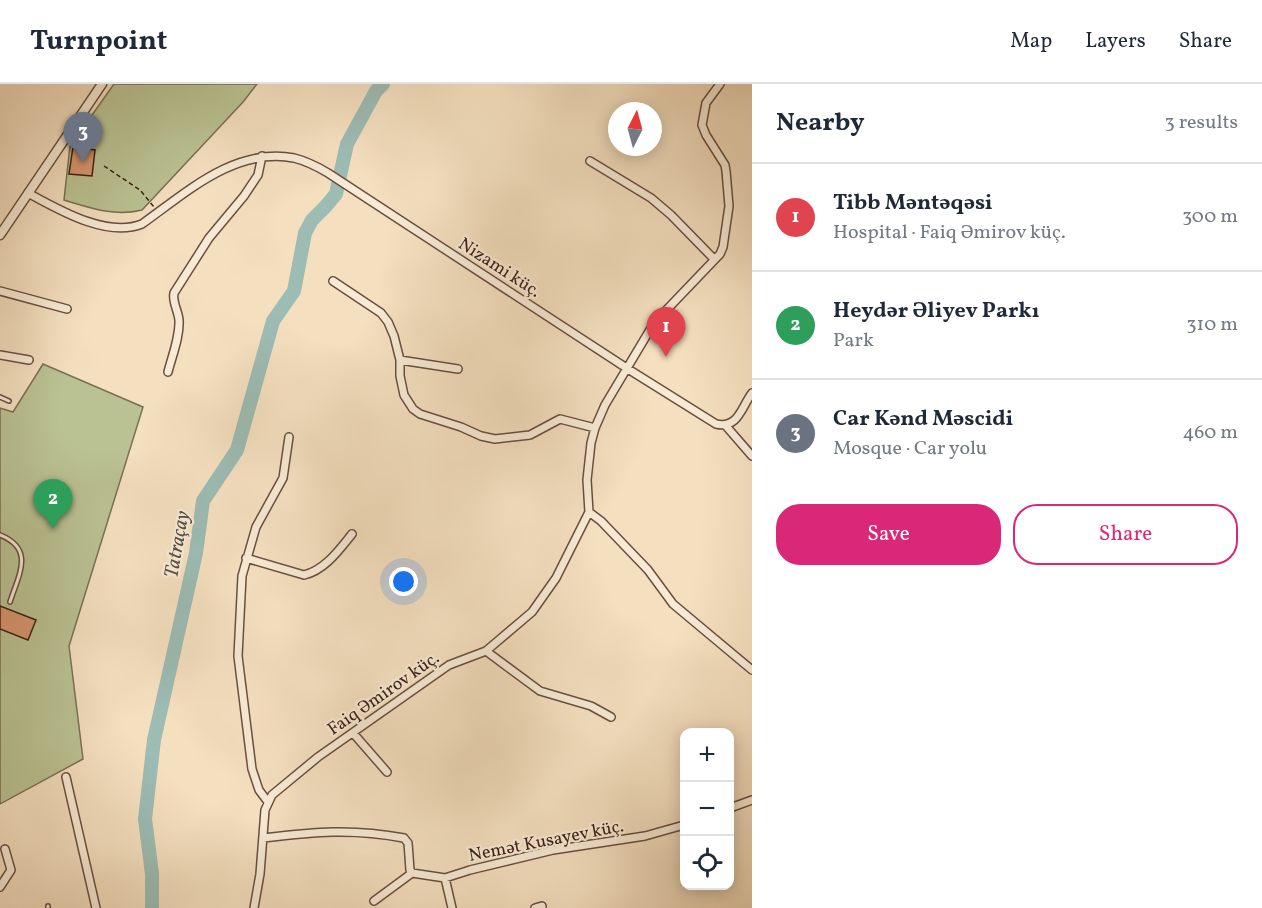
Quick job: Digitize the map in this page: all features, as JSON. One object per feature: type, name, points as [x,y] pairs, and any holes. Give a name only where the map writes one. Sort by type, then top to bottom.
[{"type":"street","points":[[0,235],[102,84]]},
{"type":"street","name":"Faiq Əmirov küç.","points":[[268,802],[303,768],[449,665],[486,651],[532,612],[555,578],[589,512],[588,465],[595,428],[605,405],[654,323],[714,260],[723,247],[730,196],[726,184],[725,165],[702,125],[705,103],[720,84]]},
{"type":"street","points":[[28,193],[86,220],[119,228],[130,228],[142,224],[208,177],[243,160],[262,156],[258,175],[244,196],[209,238],[174,292],[172,300],[179,320],[168,372]]},
{"type":"street","name":"Nizami küç.","points":[[262,156],[296,159],[328,173],[628,369],[716,424],[726,426]]},
{"type":"street","points":[[590,161],[651,198],[671,215],[714,260]]},
{"type":"street","points":[[333,281],[381,312],[388,322],[400,360],[401,387],[407,402],[413,410],[420,414],[495,439],[530,435],[560,419],[595,428]]},
{"type":"street","points":[[0,291],[67,309]]},
{"type":"street","points":[[0,355],[29,360]]},
{"type":"street","points":[[400,360],[458,369]]},
{"type":"street","points":[[752,393],[732,423],[726,426],[752,456]]},
{"type":"street","points":[[254,908],[268,802],[259,790],[252,769],[238,656],[242,576],[256,527],[283,478],[289,437]]},
{"type":"street","points":[[589,512],[601,521],[648,570],[673,603],[752,670]]},
{"type":"street","points":[[246,558],[304,575],[313,573],[331,558],[352,534]]},
{"type":"street","points":[[486,651],[540,691],[591,706],[611,717]]},
{"type":"street","points":[[353,733],[387,772]]},
{"type":"street","points":[[66,777],[96,908]]},
{"type":"street","points":[[734,806],[752,800]]},
{"type":"street","name":"Nemət Kusayev küç.","points":[[412,873],[445,878],[553,850],[645,836],[680,826]]},
{"type":"street","points":[[263,838],[308,832],[352,831],[404,838],[408,843],[412,873],[374,901]]},
{"type":"street","points":[[0,888],[11,870],[5,849]]},
{"type":"street","points":[[445,878],[452,908]]},
{"type":"lane","points":[[0,398],[9,401]]},
{"type":"lane","points":[[0,535],[19,546],[22,558],[10,602]]},
{"type":"path","points":[[104,166],[140,190],[159,212]]},
{"type":"green space","points":[[114,84],[257,84],[142,210],[122,213],[103,211],[64,200],[70,146]]},
{"type":"green space","points":[[43,364],[143,407],[69,646],[83,759],[0,804],[0,408],[13,412]]},
{"type":"building","points":[[73,147],[95,150],[92,176],[69,174]]},
{"type":"building","points":[[0,606],[36,620],[28,640],[0,629]]},
{"type":"waterway","name":"Tatraçay","points":[[152,908],[152,874],[145,819],[154,740],[196,553],[203,501],[237,450],[273,321],[294,291],[305,233],[312,220],[336,194],[347,144],[376,91],[383,84]]},
{"type":"place","name":"Car Kənd Məscidi","points":[[83,162]]},
{"type":"place","name":"Tibb Məntəqəsi","points":[[666,357]]},
{"type":"place","name":"Heydər Əliyev Parkı","points":[[53,529]]}]
